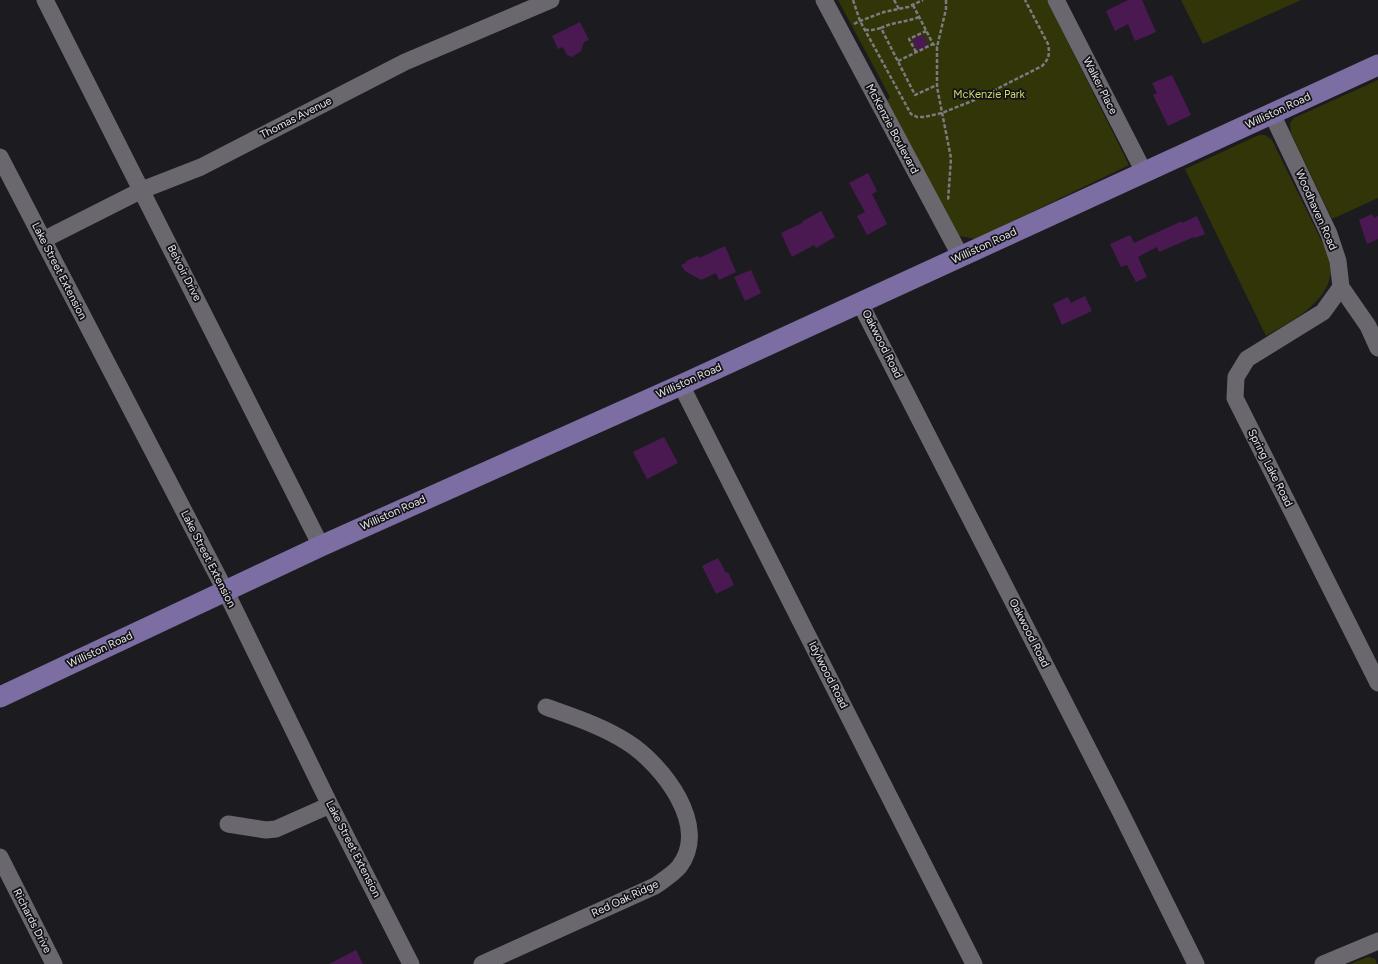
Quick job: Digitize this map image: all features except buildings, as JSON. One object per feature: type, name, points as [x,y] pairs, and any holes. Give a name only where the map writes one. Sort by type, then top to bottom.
[{"type":"main road","name":"Williston Road","points":[[0,697],[224,590],[681,385],[1378,65]]},
{"type":"street","name":"Belvoir Drive","points":[[45,0],[321,546]]},
{"type":"street","name":"Thomas Avenue","points":[[43,240],[142,190],[201,167],[405,62],[551,0]]},
{"type":"street","name":"McKenzie Boulevard","points":[[824,0],[961,257]]},
{"type":"street","name":"Walker Place","points":[[1056,0],[1144,172]]},
{"type":"street","name":"Woodhaven Road","points":[[1272,114],[1329,234],[1338,261],[1340,287]]},
{"type":"street","name":"Lake Street Extension","points":[[0,157],[224,590],[411,964]]},
{"type":"street","points":[[1340,287],[1368,326],[1378,348]]},
{"type":"street","name":"Spring Lake Road","points":[[1340,287],[1323,312],[1247,359],[1236,377],[1235,398],[1378,684]]},
{"type":"street","name":"Oakwood Road","points":[[860,303],[1120,811],[1196,964]]},
{"type":"street","name":"Idylwood Road","points":[[681,385],[974,964]]},
{"type":"street","name":"Red Oak Ridge","points":[[482,964],[655,886],[668,878],[679,867],[686,852],[689,836],[688,820],[682,806],[668,782],[650,760],[628,743],[604,728],[546,707]]},
{"type":"street","points":[[228,824],[266,830],[276,829],[330,804]]},
{"type":"street","name":"Richards Drive","points":[[0,857],[54,964]]},
{"type":"street","points":[[1323,964],[1378,941]]},
{"type":"path","points":[[853,0],[860,21],[911,114],[917,117],[942,113],[977,99],[1042,66],[1048,60],[1050,52],[1048,44],[1025,0]]},
{"type":"path","points":[[894,0],[898,9]]},
{"type":"path","points":[[841,32],[860,21],[884,12],[913,5],[923,0]]},
{"type":"path","points":[[946,0],[946,9],[937,46],[937,85],[951,158],[948,204]]},
{"type":"path","points":[[913,5],[933,44],[937,46]]},
{"type":"path","points":[[865,30],[881,28],[889,24],[910,21],[920,17]]},
{"type":"path","points":[[881,28],[916,95],[937,85]]},
{"type":"path","points":[[916,52],[909,39],[926,31]]},
{"type":"path","points":[[898,61],[933,44]]},
{"type":"green space","name":"McKenzie Park","points":[[838,0],[1047,0],[1129,165],[976,239],[958,236],[885,103],[890,97]]},
{"type":"green space","points":[[1181,0],[1301,0],[1203,44]]},
{"type":"green space","points":[[1378,80],[1378,198],[1332,219],[1291,133],[1290,123],[1294,118]]},
{"type":"green space","points":[[1259,135],[1265,135],[1272,140],[1326,250],[1331,271],[1328,283],[1316,302],[1297,318],[1266,336],[1185,169]]},
{"type":"green space","points":[[1368,957],[1375,959],[1377,964],[1350,964]]}]
